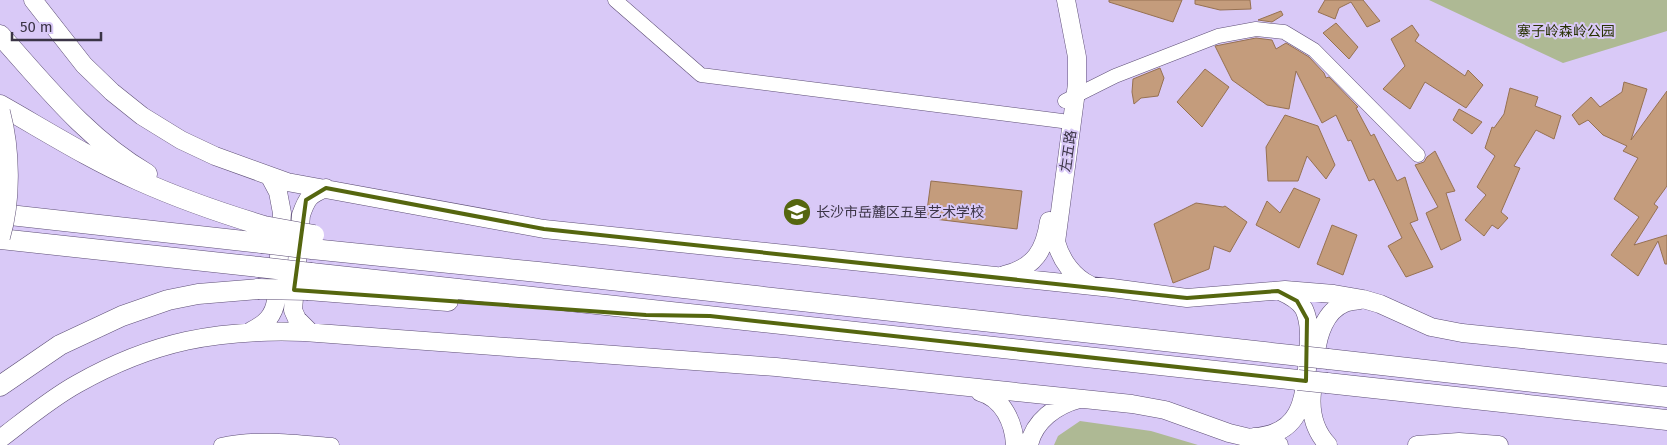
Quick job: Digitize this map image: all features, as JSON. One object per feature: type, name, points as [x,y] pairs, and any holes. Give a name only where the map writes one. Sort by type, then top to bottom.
[{"type":"highway","points":[[0,35],[63,107],[109,147],[144,172],[263,235]]},
{"type":"highway","points":[[0,105],[97,160],[137,180],[213,209]]},
{"type":"highway","points":[[0,112],[7,156],[7,197],[0,238],[259,267],[309,282],[710,316],[1667,420]]},
{"type":"highway","points":[[0,214],[263,235],[538,272],[1667,397]]},
{"type":"highway","points":[[0,386],[60,345],[122,316],[168,300],[198,294],[309,282]]},
{"type":"main road","points":[[33,0],[84,64],[112,92],[142,116],[181,140],[214,156],[270,177],[307,186],[544,229],[1000,276],[1187,298],[1278,290],[1305,291],[1363,299],[1380,304],[1431,327],[1462,333],[1667,354]]},
{"type":"main road","name":"左五路","points":[[1000,276],[1013,273],[1036,258],[1043,247],[1047,235],[1062,121],[1070,98],[1066,77],[1065,51],[1059,15],[1054,0]]},
{"type":"main road","name":"左五路","points":[[1066,0],[1077,57],[1070,98],[1056,242],[1058,250],[1071,271],[1084,282],[1093,286]]},
{"type":"main road","points":[[251,331],[263,325],[271,316],[276,300],[282,213],[278,192],[270,177]]},
{"type":"main road","points":[[310,332],[297,319],[293,310],[301,215],[306,200],[313,193],[326,188]]},
{"type":"main road","points":[[1244,436],[1270,435],[1282,431],[1292,421],[1302,402],[1309,343],[1307,319],[1304,309],[1297,301],[1278,290]]},
{"type":"main road","points":[[1328,445],[1320,434],[1311,414],[1317,342],[1321,328],[1330,314],[1343,304],[1363,299]]},
{"type":"main road","points":[[0,438],[77,384],[137,355],[190,339],[251,331],[310,332],[776,367],[1082,398],[1165,410],[1229,433],[1267,444]]},
{"type":"main road","points":[[965,387],[990,394],[999,403],[1013,429],[1015,445]]},
{"type":"main road","points":[[1029,445],[1035,427],[1043,419],[1064,405],[1082,398]]},
{"type":"main road","points":[[1417,445],[1459,442],[1499,445]]},
{"type":"street","points":[[615,0],[700,75],[1062,121]]},
{"type":"street","points":[[1070,98],[1115,76],[1218,36],[1256,29],[1284,32],[1314,50],[1418,155]]},
{"type":"street","points":[[221,445],[266,441],[332,445]]},
{"type":"highlighted area","points":[[326,188],[544,229],[1187,298],[1278,291],[1297,301],[1307,319],[1306,381],[710,316],[646,315],[294,290],[306,200]]},
{"type":"green space","name":"寨子岭森岭公园","points":[[1429,0],[1667,0],[1667,31],[1563,63]]},
{"type":"green space","points":[[1080,421],[1151,431],[1198,445],[1054,445],[1058,436]]},
{"type":"building","points":[[1109,0],[1182,0],[1173,22],[1109,2]]},
{"type":"building","points":[[1195,0],[1250,0],[1251,9],[1220,10],[1195,4]]},
{"type":"building","points":[[1325,0],[1363,0],[1380,21],[1367,27],[1351,2],[1339,8],[1335,19],[1318,12]]},
{"type":"building","points":[[1281,11],[1283,15],[1272,22],[1258,20]]},
{"type":"building","points":[[1336,23],[1358,47],[1349,59],[1323,33]]},
{"type":"building","points":[[1412,25],[1419,35],[1415,41],[1465,76],[1468,70],[1483,85],[1466,108],[1425,82],[1410,109],[1383,89],[1405,66],[1391,39]]},
{"type":"building","points":[[1256,38],[1272,40],[1276,49],[1286,43],[1309,57],[1324,73],[1326,78],[1329,77],[1358,107],[1356,108],[1371,136],[1374,134],[1397,181],[1405,177],[1418,220],[1410,223],[1433,267],[1406,277],[1388,246],[1402,238],[1374,179],[1369,181],[1351,140],[1348,141],[1336,115],[1322,123],[1296,71],[1289,109],[1267,105],[1232,80],[1215,46]]},
{"type":"building","points":[[1160,68],[1164,78],[1158,96],[1141,98],[1134,104],[1132,92],[1133,79]]},
{"type":"building","points":[[1205,69],[1229,87],[1202,127],[1177,102]]},
{"type":"building","points":[[1624,82],[1647,89],[1631,140],[1667,91],[1667,186],[1654,204],[1658,207],[1634,245],[1667,235],[1667,264],[1665,264],[1658,241],[1638,276],[1611,255],[1639,217],[1614,199],[1638,158],[1623,151],[1627,146],[1603,135],[1588,120],[1579,125],[1572,115],[1591,97],[1600,107],[1622,92]]},
{"type":"building","points":[[1510,88],[1538,97],[1535,106],[1561,116],[1554,139],[1536,130],[1514,166],[1520,168],[1501,212],[1508,218],[1498,229],[1492,225],[1484,236],[1465,220],[1486,195],[1477,187],[1495,156],[1485,148],[1492,127],[1494,128],[1504,114]]},
{"type":"building","points":[[1459,109],[1482,122],[1472,134],[1453,120]]},
{"type":"building","points":[[1285,115],[1318,126],[1335,165],[1326,179],[1307,156],[1298,181],[1268,181],[1266,147]]},
{"type":"building","points":[[1435,151],[1455,191],[1446,193],[1461,240],[1441,250],[1426,213],[1438,207],[1415,165],[1424,162]]},
{"type":"building","points":[[931,181],[1022,191],[1017,229],[926,218]]},
{"type":"building","points":[[1294,188],[1320,199],[1299,248],[1256,225],[1267,201],[1280,213]]},
{"type":"building","points":[[1196,203],[1225,206],[1247,222],[1230,252],[1214,246],[1209,269],[1173,283],[1154,224]]},
{"type":"building","points":[[1332,225],[1357,235],[1343,275],[1317,264]]},
{"type":"place","name":"长沙市岳麓区五星艺术学校","points":[[797,212]]}]
